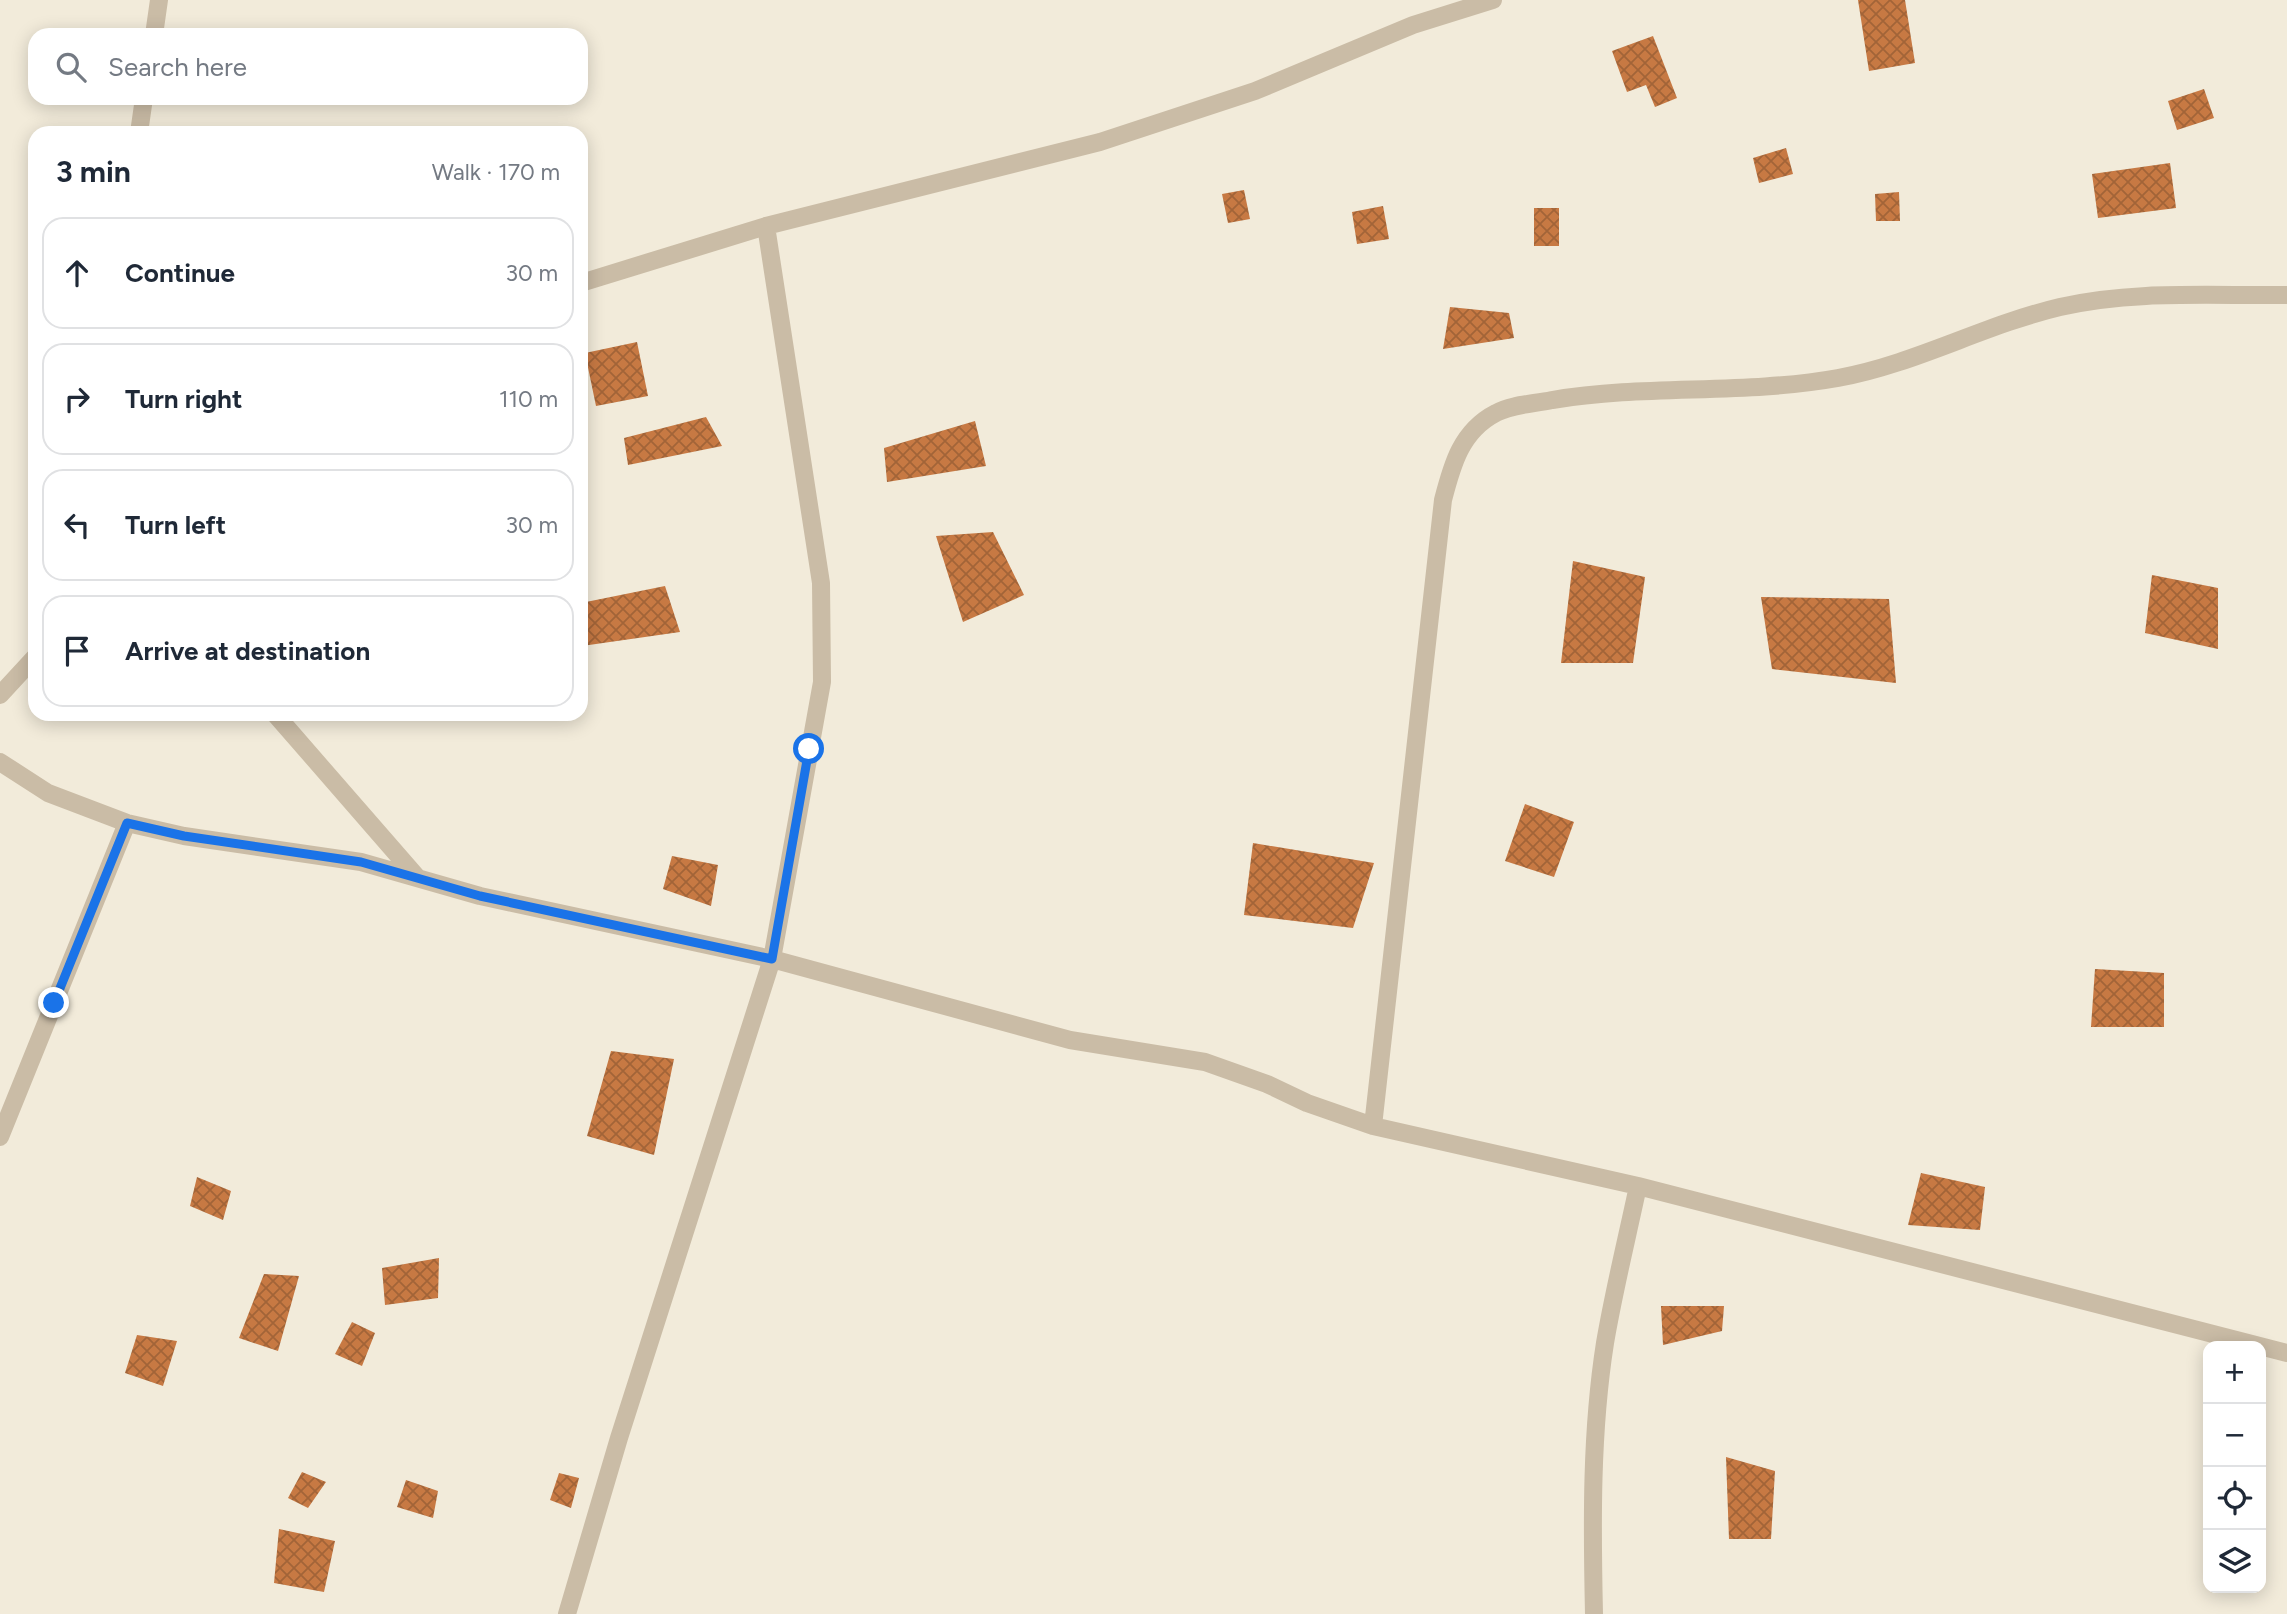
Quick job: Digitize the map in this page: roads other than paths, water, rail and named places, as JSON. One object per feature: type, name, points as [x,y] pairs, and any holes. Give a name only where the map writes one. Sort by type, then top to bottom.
[{"type":"street","points":[[155,28],[159,0]]},
{"type":"street","points":[[588,281],[766,226],[1100,142],[1255,91],[1413,25],[1493,0]]},
{"type":"street","points":[[140,126],[143,105]]},
{"type":"street","points":[[567,1614],[619,1438],[772,959],[822,682],[822,612],[817,551],[805,493],[766,226]]},
{"type":"street","points":[[1373,1126],[1443,500],[1454,455],[1475,428],[1496,412],[1587,394],[1756,390],[1839,378],[1925,354],[2059,307],[2111,298],[2287,295]]},
{"type":"street","points":[[0,695],[28,665]]},
{"type":"street","points":[[281,721],[416,876]]},
{"type":"street","points":[[0,762],[48,793],[127,823],[184,836],[361,862],[480,896],[772,959],[1070,1040],[1205,1062],[1373,1126],[1638,1186],[2287,1353]]},
{"type":"street","points":[[0,1137],[127,823]]},
{"type":"street","points":[[1594,1614],[1592,1524],[1596,1424],[1605,1343],[1638,1186]]}]
